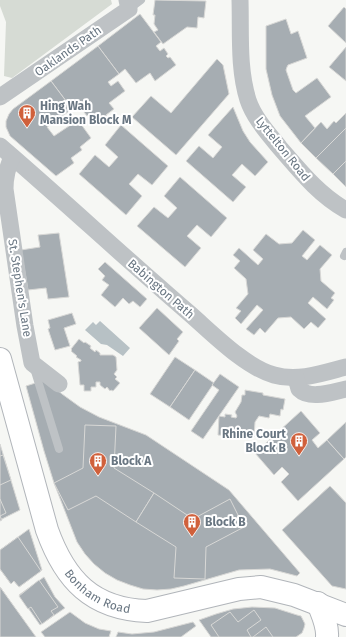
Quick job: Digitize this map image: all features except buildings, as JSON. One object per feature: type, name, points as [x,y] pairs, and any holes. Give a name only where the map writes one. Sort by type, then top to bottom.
[{"type":"main road","name":"Bonham Road","points":[[0,359],[52,546],[66,571],[84,590],[100,600],[116,607],[133,611],[147,611],[162,609],[250,587],[261,587],[294,594],[346,615]]},
{"type":"main road","points":[[318,603],[328,631],[327,637]]},
{"type":"main road","points":[[327,637],[346,621]]},
{"type":"street","name":"Lyttelton Road","points":[[240,0],[243,76],[245,90],[253,111],[268,133],[312,185],[346,210]]},
{"type":"street","name":"Oaklands Path","points":[[0,97],[132,3]]},
{"type":"street","name":"Babington Path","points":[[0,146],[154,283],[245,361],[266,372],[296,378],[346,367]]},
{"type":"street","name":"St. Stephen's Lane","points":[[12,158],[7,167],[5,189],[25,326],[32,363]]},
{"type":"street","points":[[32,363],[59,384]]},
{"type":"street","points":[[296,378],[298,389],[305,394],[316,394],[346,389]]},
{"type":"lane","points":[[32,363],[59,449]]},
{"type":"shaded area","points":[[0,0],[111,0],[112,4],[12,78],[4,76],[6,22],[0,6]]},
{"type":"shaded area","points":[[100,321],[130,348],[123,356],[107,345],[101,344],[85,330],[93,322],[96,325]]},
{"type":"place","name":"Hing Wah Mansion Block M","points":[[27,128]]},
{"type":"place","name":"Rhine Court Block B","points":[[299,456]]},
{"type":"place","name":"Block A","points":[[98,476]]},
{"type":"place","name":"Block B","points":[[192,537]]}]
